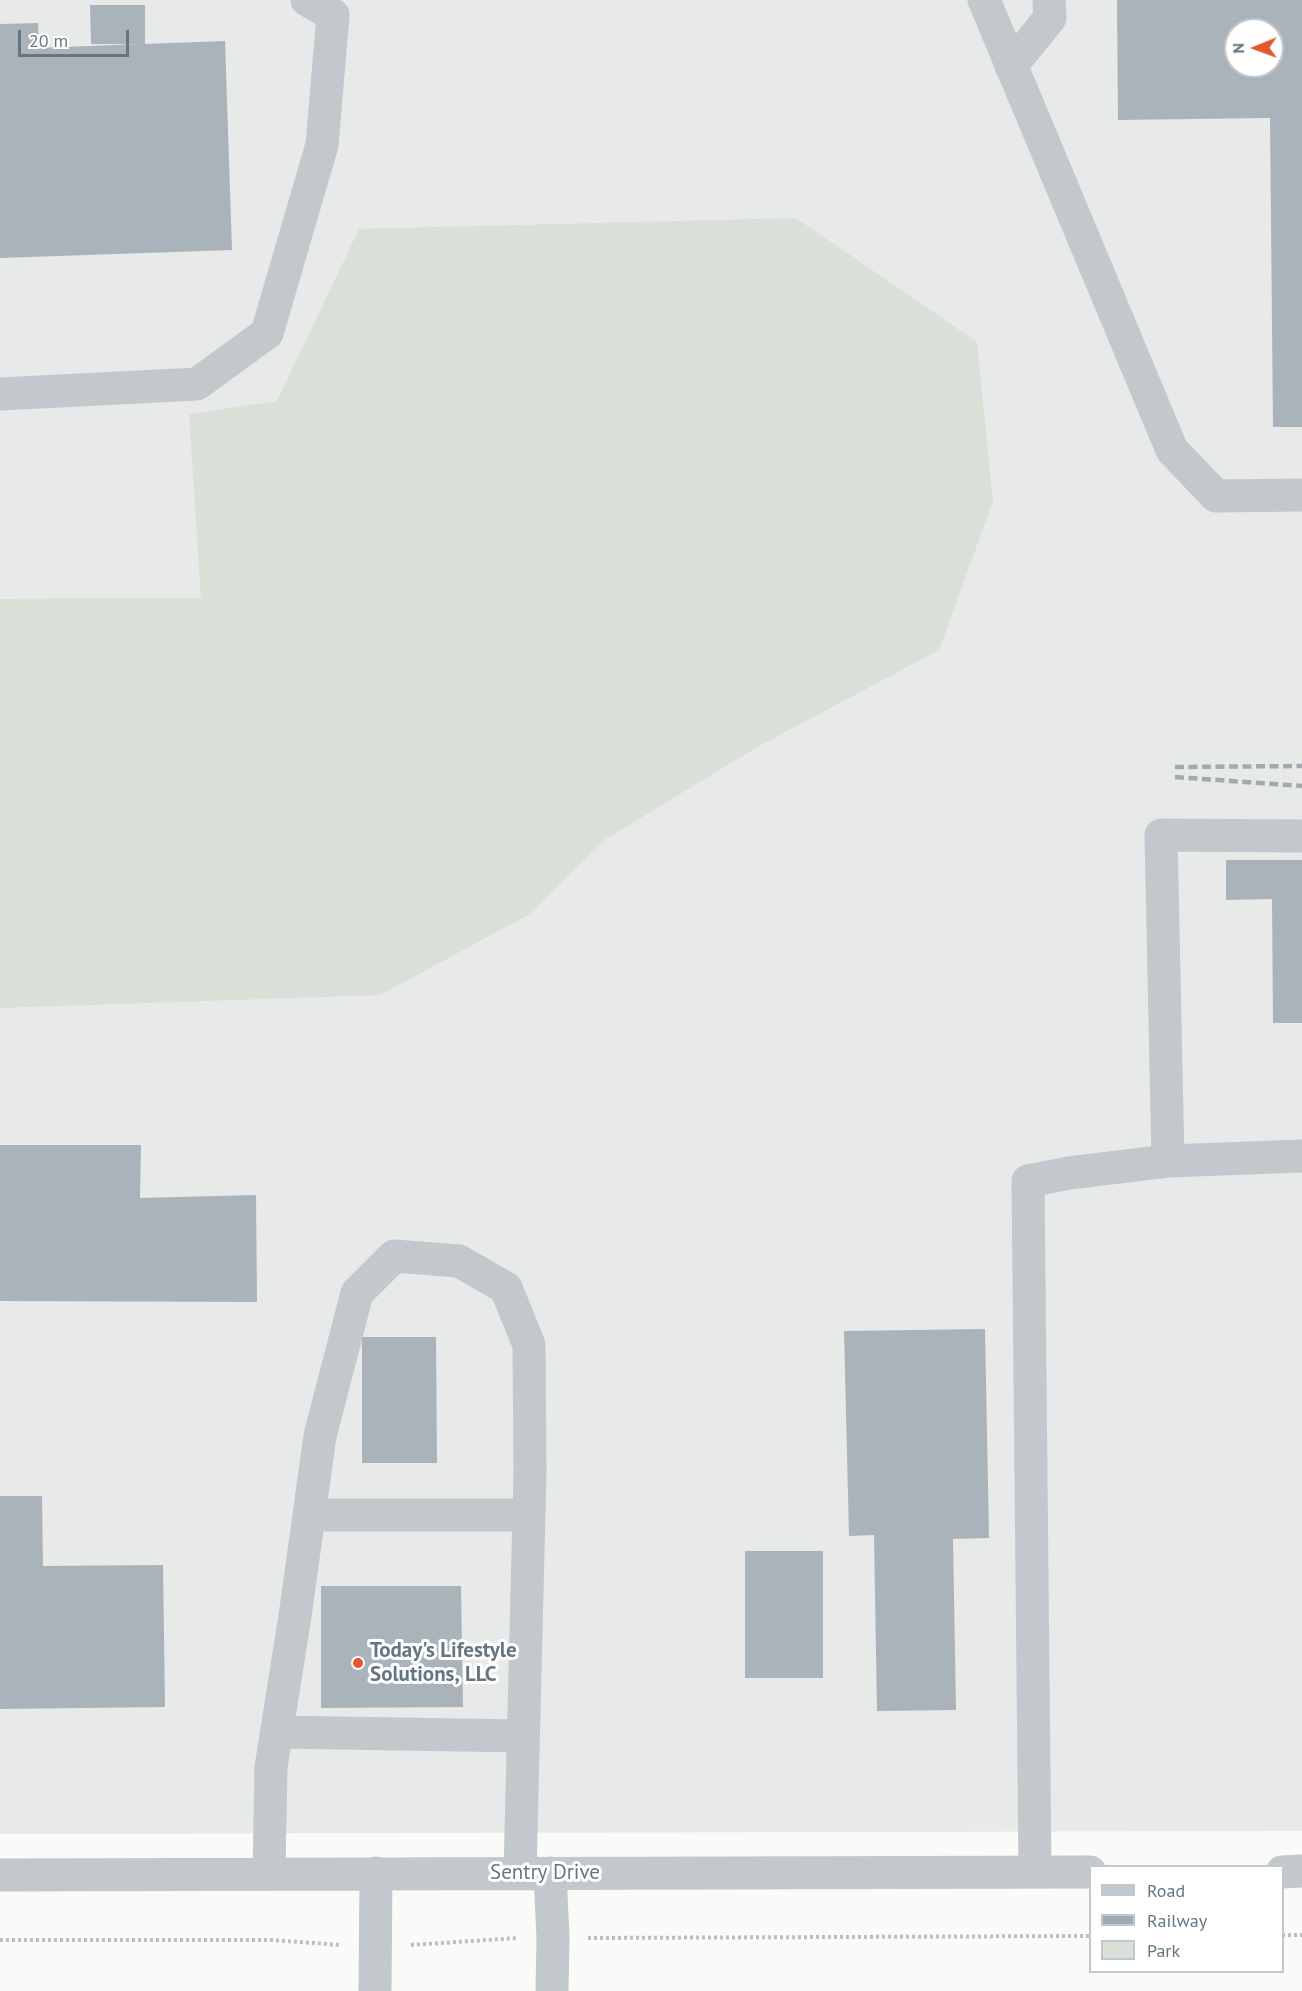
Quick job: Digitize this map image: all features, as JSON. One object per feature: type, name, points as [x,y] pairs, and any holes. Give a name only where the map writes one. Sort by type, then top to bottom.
[{"type":"street","points":[[0,394],[197,384],[267,333],[322,145],[333,15],[307,0]]},
{"type":"street","points":[[984,0],[1172,450],[1216,496],[1302,495]]},
{"type":"street","points":[[1011,66],[1050,18],[1049,0]]},
{"type":"street","points":[[1168,1161],[1161,835],[1302,836]]},
{"type":"street","points":[[1035,1872],[1028,1181],[1069,1173],[1168,1161],[1256,1160],[1302,1156]]},
{"type":"street","points":[[270,1874],[271,1767],[320,1436],[357,1293],[394,1256],[459,1261],[506,1288],[529,1345],[529,1515],[523,1736],[535,1873],[553,1938],[552,1991]]},
{"type":"street","points":[[309,1515],[529,1515]]},
{"type":"street","points":[[277,1732],[523,1736]]},
{"type":"street","points":[[1284,1872],[1302,1871]]},
{"type":"street","name":"Sentry Drive","points":[[0,1875],[1089,1872]]},
{"type":"street","points":[[375,1991],[376,1873]]},
{"type":"path","points":[[1284,1935],[1302,1935]]},
{"type":"shaded area","points":[[0,0],[1302,0],[1302,1831],[0,1834]]},
{"type":"green space","points":[[796,218],[977,342],[993,501],[939,650],[759,746],[606,839],[528,915],[380,995],[0,1008],[0,599],[201,598],[189,414],[277,401],[359,229]]},
{"type":"building","points":[[1117,0],[1302,0],[1302,427],[1273,427],[1270,118],[1118,120]]},
{"type":"building","points":[[90,5],[145,5],[145,44],[225,41],[232,250],[0,258],[0,24],[38,23],[39,48],[139,44],[91,44]]},
{"type":"building","points":[[1226,860],[1302,860],[1302,1023],[1273,1023],[1272,899],[1226,900]]},
{"type":"building","points":[[0,1145],[141,1145],[140,1198],[256,1195],[257,1302],[0,1301]]},
{"type":"building","points":[[985,1329],[989,1538],[953,1539],[956,1710],[877,1711],[874,1535],[849,1536],[844,1331]]},
{"type":"building","points":[[362,1337],[436,1337],[437,1463],[362,1463]]},
{"type":"building","points":[[0,1496],[42,1496],[43,1566],[163,1565],[165,1707],[0,1709]]},
{"type":"building","points":[[745,1551],[823,1551],[823,1678],[745,1678]]},
{"type":"building","points":[[321,1586],[461,1586],[463,1707],[321,1708]]},
{"type":"railway","points":[[1175,767],[1302,766]]},
{"type":"railway","points":[[1175,777],[1302,786]]},
{"type":"place","name":"Today's Lifestyle Solutions, LLC","points":[[358,1663]]}]
